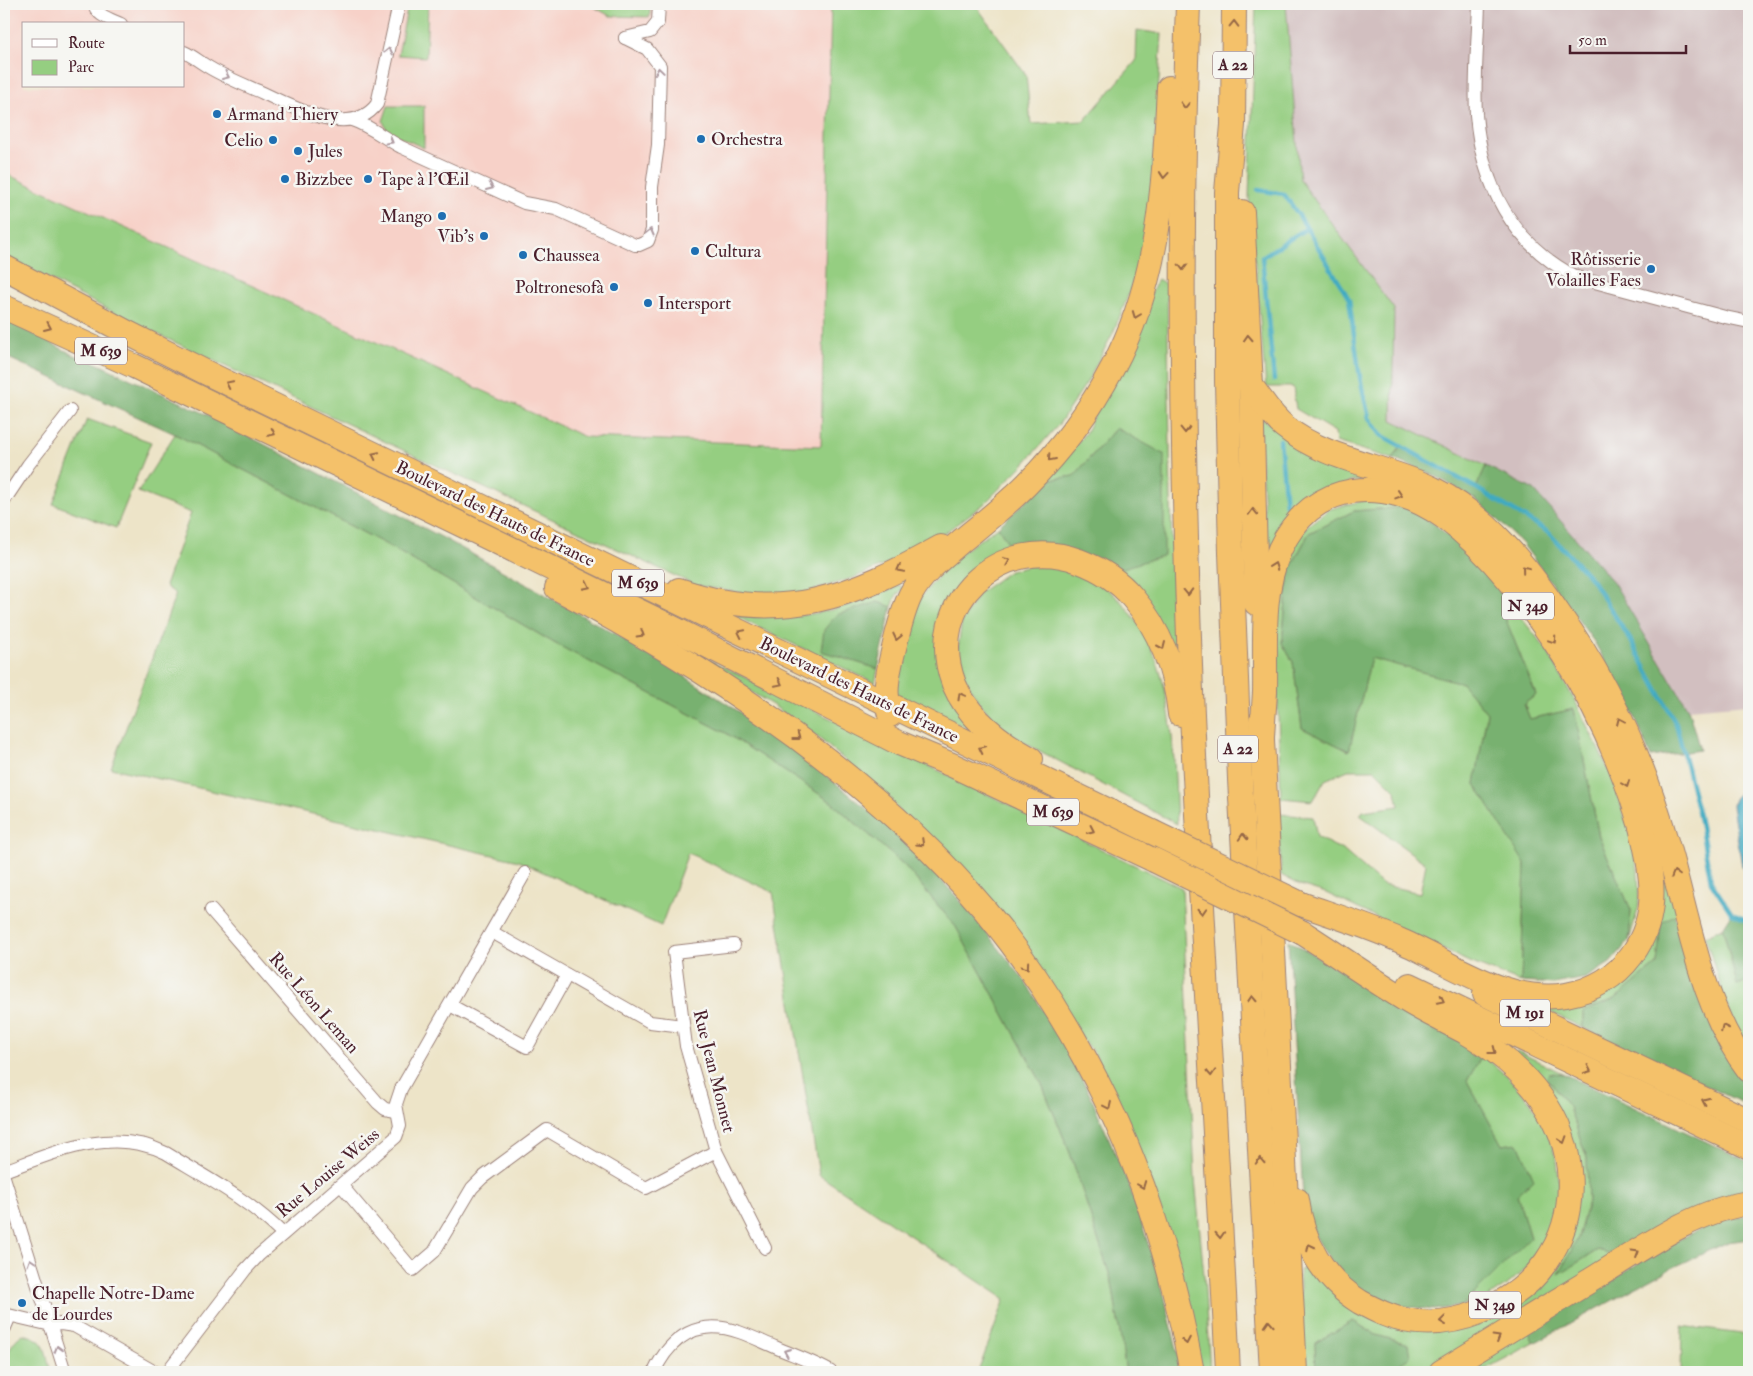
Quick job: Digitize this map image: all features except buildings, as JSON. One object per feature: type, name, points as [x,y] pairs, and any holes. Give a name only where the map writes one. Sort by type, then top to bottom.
[{"type":"highway","points":[[952,764],[905,735],[894,722],[886,703],[887,678],[903,613],[911,594],[928,571],[1014,496],[1046,464],[1081,420],[1114,367],[1136,316],[1151,266],[1161,206],[1174,4]]},
{"type":"highway","name":"A 22","points":[[1188,4],[1183,150],[1183,321],[1187,545],[1197,810],[1228,1372]]},
{"type":"highway","name":"A 22","points":[[1234,4],[1232,125],[1227,201],[1231,553],[1240,779],[1272,1372]]},
{"type":"highway","points":[[1232,125],[1242,208],[1262,736],[1295,1372]]},
{"type":"highway","name":"Boulevard des Hauts de France","points":[[4,267],[156,348],[1152,832]]},
{"type":"highway","name":"Boulevard des Hauts de France","points":[[4,307],[134,366],[402,496],[603,594],[899,743],[952,764],[1154,860]]},
{"type":"highway","points":[[1250,386],[1272,415],[1285,428],[1300,438],[1318,447],[1433,489],[1471,513],[1505,546],[1555,608],[1576,639],[1605,691],[1646,781],[1688,924],[1714,1004],[1729,1038],[1749,1070]]},
{"type":"highway","name":"N 349","points":[[1262,736],[1265,694],[1266,596],[1271,573],[1289,533],[1310,509],[1324,499],[1342,493],[1365,489],[1402,495],[1421,503],[1442,516],[1466,535],[1512,585],[1563,655],[1598,719],[1629,790],[1645,844],[1651,880],[1648,919],[1642,937],[1626,962],[1611,977],[1593,987],[1569,994],[1552,996],[1533,995],[1502,987],[1382,932],[1301,904]]},
{"type":"highway","points":[[402,496],[487,552],[645,637],[780,724],[873,799],[929,851],[970,894],[999,928],[1044,993],[1079,1050],[1110,1109],[1143,1187],[1157,1227],[1178,1302],[1192,1372]]},
{"type":"highway","points":[[612,570],[721,602],[747,606],[785,606],[832,596],[880,579],[922,558],[988,518]]},
{"type":"highway","points":[[1152,832],[1117,803],[1047,768],[992,733],[972,712],[959,693],[952,675],[948,654],[948,636],[952,617],[961,597],[967,590],[982,575],[1002,562],[1021,556],[1039,554],[1056,555],[1076,560],[1099,570],[1118,582],[1143,610],[1162,645],[1172,672],[1179,709],[1184,768],[1197,810]]},
{"type":"highway","name":"M 191","points":[[1152,832],[1749,1121]]},
{"type":"highway","name":"M 191","points":[[1154,860],[1492,1025],[1749,1146]]},
{"type":"highway","name":"N 349","points":[[1275,992],[1298,1209],[1305,1237],[1314,1255],[1325,1270],[1338,1284],[1363,1303],[1384,1314],[1410,1321],[1433,1322],[1462,1318],[1481,1312],[1518,1291],[1546,1262],[1558,1240],[1568,1207],[1570,1188],[1569,1168],[1565,1146],[1551,1112],[1529,1083],[1496,1053],[1466,1032],[1411,1003],[1302,933]]},
{"type":"highway","points":[[1441,1372],[1654,1242],[1700,1218],[1723,1209],[1749,1203]]},
{"type":"street","points":[[94,4],[96,11],[101,15],[117,22]]},
{"type":"street","points":[[352,120],[369,112],[377,104],[398,4]]},
{"type":"street","points":[[185,53],[218,73],[306,112],[330,119],[352,120],[368,126],[384,138],[401,147],[524,203],[556,209],[627,242],[639,245],[648,241],[652,230],[653,175],[658,144],[660,66],[647,49],[625,38],[650,32],[658,22],[659,4]]},
{"type":"street","points":[[1479,4],[1476,98],[1480,144],[1487,171],[1498,200],[1522,236],[1554,265],[1576,277],[1749,322]]},
{"type":"street","points":[[4,501],[28,465],[70,411]]},
{"type":"street","name":"Rue Louise Weiss","points":[[167,1372],[245,1270],[283,1234],[396,1137],[400,1126],[396,1104],[401,1089],[525,873]]},
{"type":"street","name":"Rue Léon Leman","points":[[211,910],[378,1104],[385,1109],[396,1111]]},
{"type":"street","points":[[492,932],[650,1022],[683,1026]]},
{"type":"street","name":"Rue Jean Monnet","points":[[734,945],[674,952],[686,1046],[716,1151],[765,1248]]},
{"type":"street","points":[[450,1005],[527,1048],[567,975]]},
{"type":"street","points":[[341,1185],[412,1270],[434,1252],[472,1188],[547,1130],[646,1188],[716,1151]]},
{"type":"street","points":[[4,1170],[90,1143],[113,1140],[137,1143],[157,1148],[250,1205],[283,1234]]},
{"type":"street","points":[[4,1177],[65,1372]]},
{"type":"street","points":[[4,1330],[7,1315],[51,1325],[74,1326],[155,1372]]},
{"type":"street","points":[[654,1372],[666,1350],[681,1338],[699,1330],[719,1328],[739,1332],[831,1372]]},
{"type":"shaded area","points":[[4,4],[831,4],[822,446],[585,437],[4,173]]},
{"type":"shaded area","points":[[1286,4],[1749,4],[1749,704],[1688,709],[1614,583],[1534,490],[1392,420],[1394,309],[1300,180]]},
{"type":"green space","points":[[408,4],[428,4],[426,57],[398,55]]},
{"type":"green space","points":[[589,4],[650,4],[650,17],[610,16]]},
{"type":"green space","points":[[831,4],[975,4],[1026,75],[1031,124],[1084,121],[1136,61],[1137,30],[1162,34],[1152,185],[1144,245],[1129,293],[1113,333],[1087,382],[1059,424],[1023,465],[984,504],[943,534],[897,560],[853,578],[804,593],[771,598],[695,585],[134,323],[4,256],[4,173],[585,437],[821,446]]},
{"type":"green space","points":[[1256,4],[1286,4],[1300,180],[1394,309],[1392,420],[1486,466],[1476,488],[1401,446],[1393,459],[1336,442],[1335,432],[1296,409],[1293,387],[1266,387],[1249,197]]},
{"type":"green space","points":[[388,106],[424,106],[424,148],[387,131],[383,121]]},
{"type":"green space","points":[[1158,279],[1167,285],[1173,615],[1176,649],[1114,571],[1116,428],[1074,476],[1048,480],[1086,432]]},
{"type":"green space","points":[[4,319],[74,355],[96,363],[208,415],[447,540],[649,653],[758,724],[822,772],[883,822],[966,907],[1025,981],[1064,1045],[1090,1095],[1130,1187],[1163,1290],[1182,1372],[1126,1372],[1112,1282],[1070,1153],[1041,1082],[956,927],[905,866],[830,801],[726,733],[554,643],[387,545],[175,434],[4,356]]},
{"type":"green space","points":[[1259,418],[1394,481],[1351,481],[1266,552]]},
{"type":"green space","points":[[87,419],[151,442],[116,528],[53,504]]},
{"type":"green space","points":[[1116,428],[1164,454],[1164,555],[1114,571],[1012,549],[998,527],[1048,480],[1074,476]]},
{"type":"green space","points":[[175,434],[387,545],[554,643],[726,733],[830,801],[905,866],[956,927],[1041,1082],[1070,1153],[1112,1282],[1126,1372],[978,1372],[1005,1299],[819,1175],[773,892],[688,853],[661,926],[519,861],[111,768],[176,594],[165,586],[191,513],[138,492]]},
{"type":"green space","points":[[1401,446],[1476,488],[1486,466],[1534,490],[1614,583],[1688,709],[1700,750],[1651,757],[1634,715],[1595,643],[1522,543],[1475,499],[1434,475],[1393,459]]},
{"type":"green space","points":[[1369,499],[1405,507],[1354,511],[1309,533],[1289,570],[1282,643],[1293,662],[1302,728],[1349,751],[1371,658],[1462,683],[1487,713],[1475,784],[1525,863],[1521,982],[1467,961],[1326,893],[1300,885],[1281,875],[1279,814],[1313,817],[1317,837],[1344,851],[1383,885],[1420,893],[1426,864],[1360,815],[1363,811],[1399,806],[1396,791],[1375,770],[1348,770],[1325,780],[1313,801],[1281,798],[1275,626],[1278,589],[1291,548],[1307,526],[1330,509]]},
{"type":"green space","points":[[1405,507],[1433,523],[1470,554],[1500,591],[1506,620],[1536,695],[1524,704],[1530,719],[1574,709],[1599,837],[1631,910],[1629,941],[1610,963],[1586,978],[1554,984],[1521,982],[1525,864],[1475,784],[1487,713],[1462,683],[1371,658],[1349,751],[1302,728],[1293,662],[1282,643],[1289,571],[1309,533],[1354,511]]},
{"type":"green space","points":[[998,527],[1012,549],[947,603],[975,729],[971,730],[894,693],[918,600],[955,557]]},
{"type":"green space","points":[[1030,566],[1070,569],[1083,572],[1098,581],[1132,615],[1148,641],[1159,670],[1167,700],[1174,762],[1177,824],[1021,741],[994,721],[963,676],[958,648],[962,621],[979,593],[1010,571]]},
{"type":"green space","points":[[900,585],[903,589],[896,596],[892,607],[878,602],[822,651],[878,669],[875,683],[737,617],[739,614],[797,616],[812,614],[842,607]]},
{"type":"green space","points":[[1500,591],[1546,649],[1576,703],[1612,777],[1630,834],[1638,870],[1639,905],[1629,941],[1631,910],[1599,837],[1574,709],[1530,719],[1524,704],[1536,695],[1506,620]]},
{"type":"green space","points":[[878,602],[892,607],[878,669],[821,651],[824,630],[836,615]]},
{"type":"green space","points":[[703,657],[1182,888],[1195,1179],[1210,1372],[1202,1372],[1096,1056],[887,796],[820,739],[774,706],[701,661]]},
{"type":"green space","points":[[1657,847],[1679,914],[1661,924],[1657,964],[1615,999],[1583,1012],[1583,1028],[1540,1007],[1631,971]]},
{"type":"green space","points":[[1732,914],[1749,921],[1749,981],[1737,985],[1723,928]]},
{"type":"green space","points":[[1674,915],[1749,1081],[1749,1090],[1745,1104],[1583,1028],[1583,1012],[1615,999],[1657,964],[1661,923]]},
{"type":"green space","points":[[1723,928],[1737,985],[1749,981],[1749,1033],[1744,1041],[1726,1004],[1705,936]]},
{"type":"green space","points":[[1288,940],[1415,1013],[1482,1055],[1467,1081],[1502,1145],[1518,1143],[1534,1179],[1517,1195],[1530,1238],[1462,1306],[1434,1310],[1396,1305],[1357,1288],[1329,1259],[1311,1229],[1303,1197]]},
{"type":"green space","points":[[1517,1051],[1564,1074],[1549,1073],[1547,1078],[1569,1107],[1587,1158],[1588,1201],[1578,1238],[1560,1273],[1598,1250],[1617,1256],[1426,1372],[1388,1372],[1409,1357],[1408,1344],[1376,1335],[1353,1321],[1315,1343],[1316,1372],[1305,1372],[1299,1270],[1314,1267],[1373,1316],[1493,1315],[1578,1199],[1515,1054]]},
{"type":"green space","points":[[1482,1055],[1509,1078],[1531,1103],[1546,1127],[1557,1161],[1560,1189],[1554,1218],[1544,1243],[1529,1265],[1511,1282],[1487,1298],[1462,1306],[1530,1238],[1517,1195],[1533,1178],[1518,1143],[1502,1145],[1467,1081]]},
{"type":"green space","points":[[1549,1073],[1564,1074],[1749,1162],[1749,1196],[1617,1256],[1598,1250],[1559,1274],[1578,1238],[1588,1201],[1587,1158],[1569,1107],[1547,1078]]},
{"type":"green space","points":[[1749,1215],[1749,1239],[1728,1242],[1672,1268],[1534,1343],[1528,1330],[1651,1256],[1698,1230]]},
{"type":"green space","points":[[1353,1321],[1376,1335],[1408,1344],[1410,1357],[1388,1372],[1316,1372],[1315,1343]]},
{"type":"green space","points":[[1682,1326],[1749,1335],[1749,1372],[1681,1372]]},
{"type":"green space","points":[[1528,1330],[1534,1343],[1480,1372],[1459,1372]]},
{"type":"green space","points":[[23,1334],[37,1339],[44,1347],[51,1372],[4,1372],[9,1350]]},
{"type":"water","points":[[1749,786],[1749,880],[1742,866],[1732,806],[1736,796]]},
{"type":"waterway","points":[[1258,190],[1284,194],[1349,299],[1360,378],[1369,418],[1381,435],[1476,488],[1548,532],[1592,580],[1631,641],[1676,724],[1699,816],[1711,882],[1732,914],[1749,921]]},
{"type":"waterway","points":[[1274,380],[1262,257],[1307,228]]},
{"type":"waterway","points":[[1280,440],[1286,505]]},
{"type":"place","name":"Armand Thiery","points":[[217,114]]},
{"type":"place","name":"Orchestra","points":[[701,139]]},
{"type":"place","name":"Celio","points":[[273,140]]},
{"type":"place","name":"Jules","points":[[298,151]]},
{"type":"place","name":"Bizzbee","points":[[285,179]]},
{"type":"place","name":"Tape à l'Œil","points":[[368,179]]},
{"type":"place","name":"Mango","points":[[442,216]]},
{"type":"place","name":"Vib's","points":[[484,236]]},
{"type":"place","name":"Cultura","points":[[695,251]]},
{"type":"place","name":"Chaussea","points":[[523,255]]},
{"type":"place","name":"Rôtisserie Volailles Faes","points":[[1651,269]]},
{"type":"place","name":"Poltronesofà","points":[[614,287]]},
{"type":"place","name":"Intersport","points":[[648,303]]},
{"type":"place","name":"Chapelle Notre-Dame de Lourdes","points":[[22,1303]]}]
